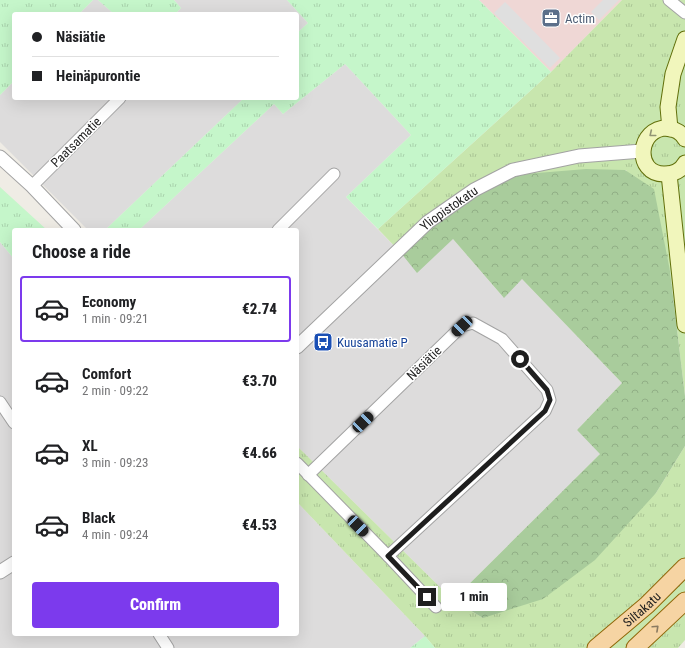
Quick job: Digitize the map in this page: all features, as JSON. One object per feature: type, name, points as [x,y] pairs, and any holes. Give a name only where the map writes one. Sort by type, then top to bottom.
[{"type":"main road","points":[[670,128],[669,100],[673,74],[685,39]]},
{"type":"main road","points":[[685,140],[677,131],[670,128],[658,129],[648,135],[644,142],[642,151],[647,166],[654,172],[669,174],[677,172],[685,163]]},
{"type":"main road","points":[[669,174],[685,325]]},
{"type":"main road","name":"Siltakatu","points":[[596,648],[647,605],[685,567]]},
{"type":"main road","name":"Siltakatu","points":[[635,648],[685,601]]},
{"type":"street","points":[[669,0],[685,13]]},
{"type":"street","name":"Paatsamatie","points":[[32,186],[118,100]]},
{"type":"street","name":"Yliopistokatu","points":[[299,345],[428,222],[474,190],[513,170],[579,156],[642,151]]},
{"type":"street","points":[[0,157],[32,186],[72,228]]},
{"type":"street","points":[[280,228],[334,174]]},
{"type":"street","name":"Näsiätie","points":[[308,475],[462,326],[473,323],[502,338],[547,390],[550,400],[545,411],[388,556]]},
{"type":"street","points":[[0,402],[12,420]]},
{"type":"street","points":[[299,465],[436,607]]},
{"type":"street","points":[[0,572],[12,564]]},
{"type":"street","points":[[160,636],[168,648]]},
{"type":"shaded area","points":[[93,0],[98,0],[112,12],[81,12]]},
{"type":"shaded area","points":[[174,0],[287,0],[298,12],[177,12],[181,8]]},
{"type":"shaded area","points":[[479,0],[622,0],[551,72]]},
{"type":"shaded area","points":[[603,0],[619,0],[599,20],[591,12]]},
{"type":"shaded area","points":[[505,2],[560,58],[550,68],[494,13]]},
{"type":"shaded area","points":[[299,13],[308,23],[299,31]]},
{"type":"shaded area","points":[[345,64],[411,135],[346,197],[401,253],[453,239],[503,297],[522,279],[622,383],[577,430],[601,453],[453,600],[299,448],[299,228],[141,228],[274,104],[283,114]]},
{"type":"shaded area","points":[[12,83],[12,100],[242,100],[107,228],[86,228],[0,142],[0,95]]},
{"type":"shaded area","points":[[0,242],[12,257],[12,636],[299,636],[299,504],[425,636],[410,648],[0,648]]},
{"type":"green space","points":[[0,0],[93,0],[81,12],[12,12],[12,83],[0,95]]},
{"type":"green space","points":[[98,0],[174,0],[181,8],[177,12],[112,12]]},
{"type":"green space","points":[[287,0],[479,0],[551,72],[378,229],[346,197],[411,135],[345,64],[283,114],[274,104],[141,228],[107,228],[242,100],[299,100],[299,31],[308,23]]},
{"type":"green space","points":[[622,0],[685,0],[685,396],[670,271],[626,170],[401,253],[378,229],[551,72]]},
{"type":"green space","points":[[586,169],[625,170],[654,189],[670,271],[685,396],[685,446],[656,493],[595,560],[543,599],[483,618],[453,600],[600,454],[577,430],[622,383],[522,279],[504,298],[453,239],[417,273],[401,253],[459,205],[513,175]]},
{"type":"green space","points":[[0,187],[45,228],[12,228],[12,257],[0,242]]},
{"type":"green space","points":[[685,446],[685,640],[678,648],[435,648],[299,504],[299,448],[453,600],[483,618],[656,493]]},
{"type":"green space","points":[[425,636],[435,648],[410,648]]},
{"type":"place","name":"Actim","points":[[551,18]]},
{"type":"place","name":"Kuusamatie P","points":[[323,342]]},
{"type":"route","points":[[427,597],[388,556],[545,411],[550,400],[547,390],[520,359]]}]
